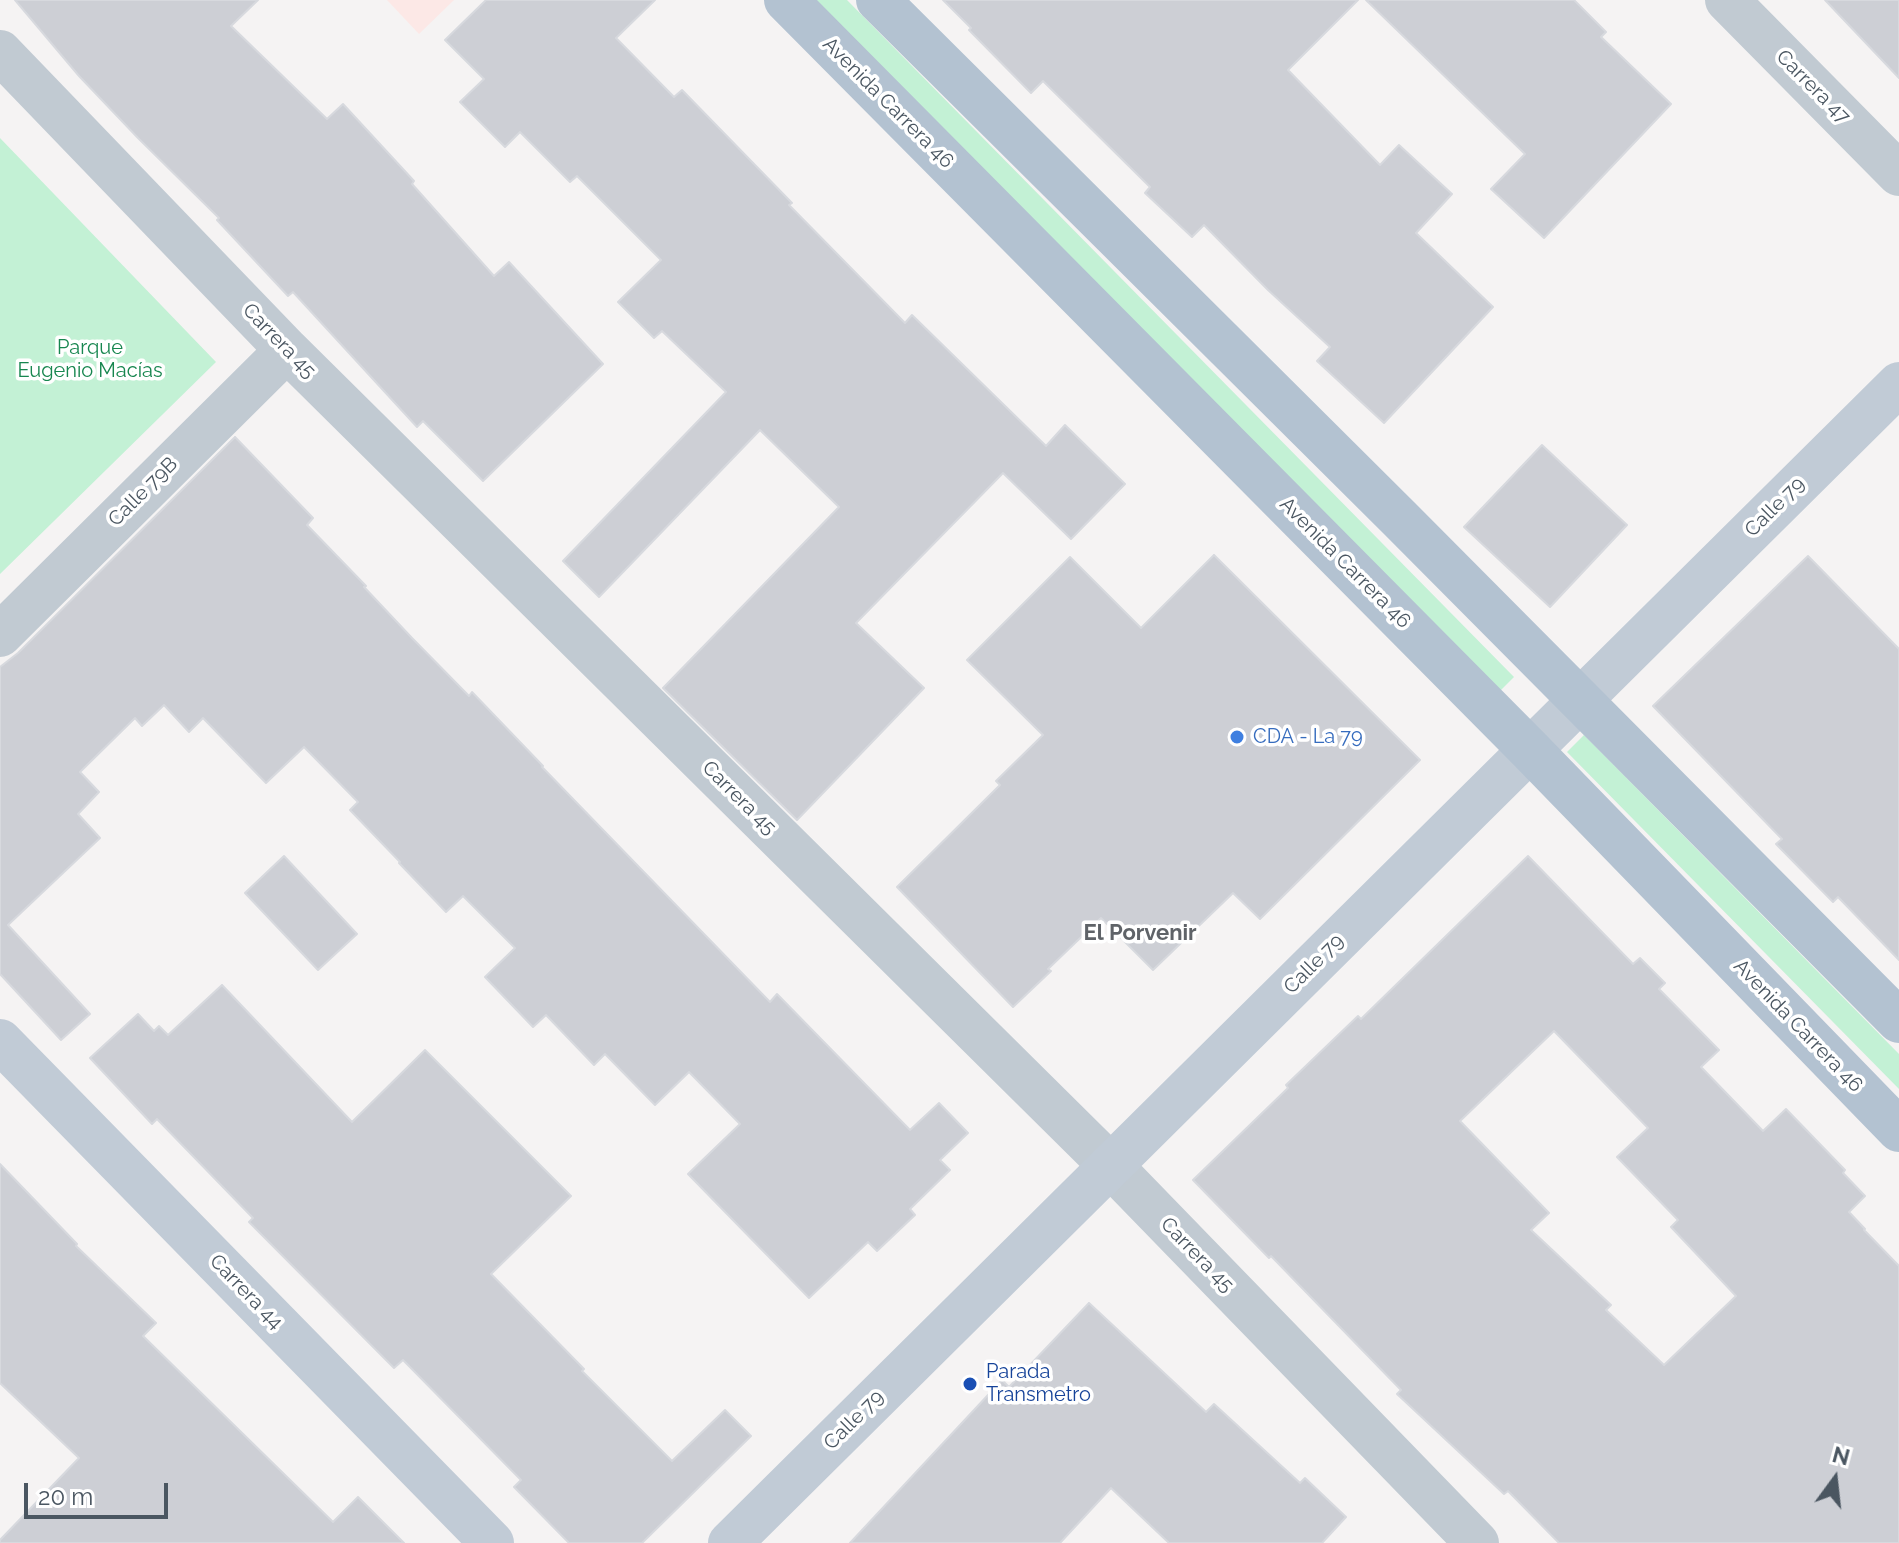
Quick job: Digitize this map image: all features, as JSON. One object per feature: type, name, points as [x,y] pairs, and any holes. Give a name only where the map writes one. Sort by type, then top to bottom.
[{"type":"main road","name":"Avenida Carrera 46","points":[[786,0],[1530,750],[1899,1130]]},
{"type":"main road","points":[[878,0],[1899,1021]]},
{"type":"main road","name":"Calle 79","points":[[730,1543],[1899,384]]},
{"type":"main road","name":"Carrera 44","points":[[0,1041],[492,1543]]},
{"type":"street","name":"Carrera 47","points":[[1727,0],[1899,174]]},
{"type":"street","name":"Carrera 45","points":[[0,52],[287,350],[1111,1166],[1477,1543]]},
{"type":"street","name":"Calle 79B","points":[[0,635],[287,350]]},
{"type":"shaded area","points":[[387,0],[454,0],[419,34]]},
{"type":"green space","points":[[816,0],[847,0],[1514,677],[1498,693]]},
{"type":"green space","name":"Parque Eugenio Macías","points":[[0,138],[216,362],[0,574]]},
{"type":"green space","points":[[1584,735],[1899,1054],[1899,1089],[1567,752]]},
{"type":"building","points":[[15,0],[258,0],[231,26],[327,119],[343,104],[414,181],[412,184],[494,276],[509,262],[603,364],[483,481],[423,421],[417,427],[293,292],[288,296],[217,220],[219,218],[79,76]]},
{"type":"building","points":[[486,0],[655,0],[616,38],[674,97],[682,90],[905,323],[912,315],[1046,446],[1065,425],[1125,484],[1071,539],[1003,473],[856,623],[924,688],[797,820],[663,688],[839,507],[760,430],[599,597],[563,561],[726,392],[662,331],[654,338],[618,302],[661,260],[577,176],[570,182],[520,132],[505,147],[460,102],[484,79],[445,40]]},
{"type":"building","points":[[943,0],[1358,0],[1288,70],[1380,165],[1399,145],[1452,194],[1416,233],[1493,307],[1384,423],[1317,361],[1330,347],[1204,225],[1192,237],[1145,193],[1150,187],[1043,81],[1031,93]]},
{"type":"building","points":[[1366,0],[1574,0],[1606,32],[1601,37],[1671,104],[1544,238],[1491,189],[1525,154]]},
{"type":"building","points":[[1825,0],[1899,0],[1899,78]]},
{"type":"building","points":[[235,437],[313,518],[307,525],[412,638],[469,696],[472,692],[770,1002],[777,994],[910,1130],[939,1103],[968,1133],[940,1160],[950,1170],[910,1209],[915,1215],[877,1251],[868,1242],[809,1298],[688,1174],[740,1124],[689,1072],[655,1105],[605,1054],[594,1065],[546,1015],[533,1027],[485,977],[515,948],[463,896],[446,912],[350,810],[358,802],[304,747],[266,783],[203,718],[189,732],[164,705],[142,726],[135,718],[80,772],[99,792],[78,814],[100,838],[8,925],[90,1014],[61,1040],[0,974],[0,667],[18,653]]},
{"type":"building","points":[[1542,445],[1627,525],[1550,607],[1464,527]]},
{"type":"building","points":[[1214,555],[1420,760],[1260,919],[1233,893],[1153,970],[1101,918],[1013,1007],[897,887],[1000,785],[996,781],[1043,735],[967,660],[1070,557],[1141,628]]},
{"type":"building","points":[[1808,556],[1899,649],[1899,960],[1838,897],[1833,902],[1776,844],[1782,839],[1653,706]]},
{"type":"building","points":[[284,856],[357,934],[318,970],[245,893]]},
{"type":"building","points":[[1528,856],[1633,964],[1640,958],[1665,983],[1659,989],[1719,1050],[1701,1067],[1763,1131],[1786,1109],[1845,1170],[1843,1173],[1865,1196],[1849,1212],[1899,1266],[1899,1543],[1559,1543],[1508,1491],[1504,1494],[1397,1394],[1401,1390],[1193,1180],[1358,1016],[1361,1019]],"holes":[[[1554,1031],[1648,1128],[1617,1157],[1678,1220],[1671,1227],[1736,1296],[1664,1365],[1606,1310],[1611,1305],[1531,1230],[1549,1213],[1460,1121]]]},
{"type":"building","points":[[222,985],[352,1122],[425,1050],[571,1196],[491,1274],[672,1461],[725,1410],[751,1436],[642,1543],[569,1543],[514,1487],[521,1480],[403,1360],[394,1368],[249,1222],[253,1218],[157,1119],[152,1124],[90,1058],[138,1014],[154,1031],[159,1026],[168,1035]]},
{"type":"building","points":[[0,1164],[76,1246],[156,1323],[143,1336],[333,1522],[358,1497],[404,1543],[0,1543],[79,1458],[0,1383]]},
{"type":"building","points":[[1089,1303],[1206,1412],[1214,1404],[1300,1483],[1305,1478],[1346,1517],[1322,1543],[1169,1543],[1111,1488],[1060,1543],[850,1543],[1002,1380],[1009,1387]]},
{"type":"place","name":"CDA - La 79","points":[[1237,737]]},
{"type":"place","name":"Parada Transmetro","points":[[970,1384]]},
{"type":"district","name":"El Porvenir","points":[[1140,933]]}]
